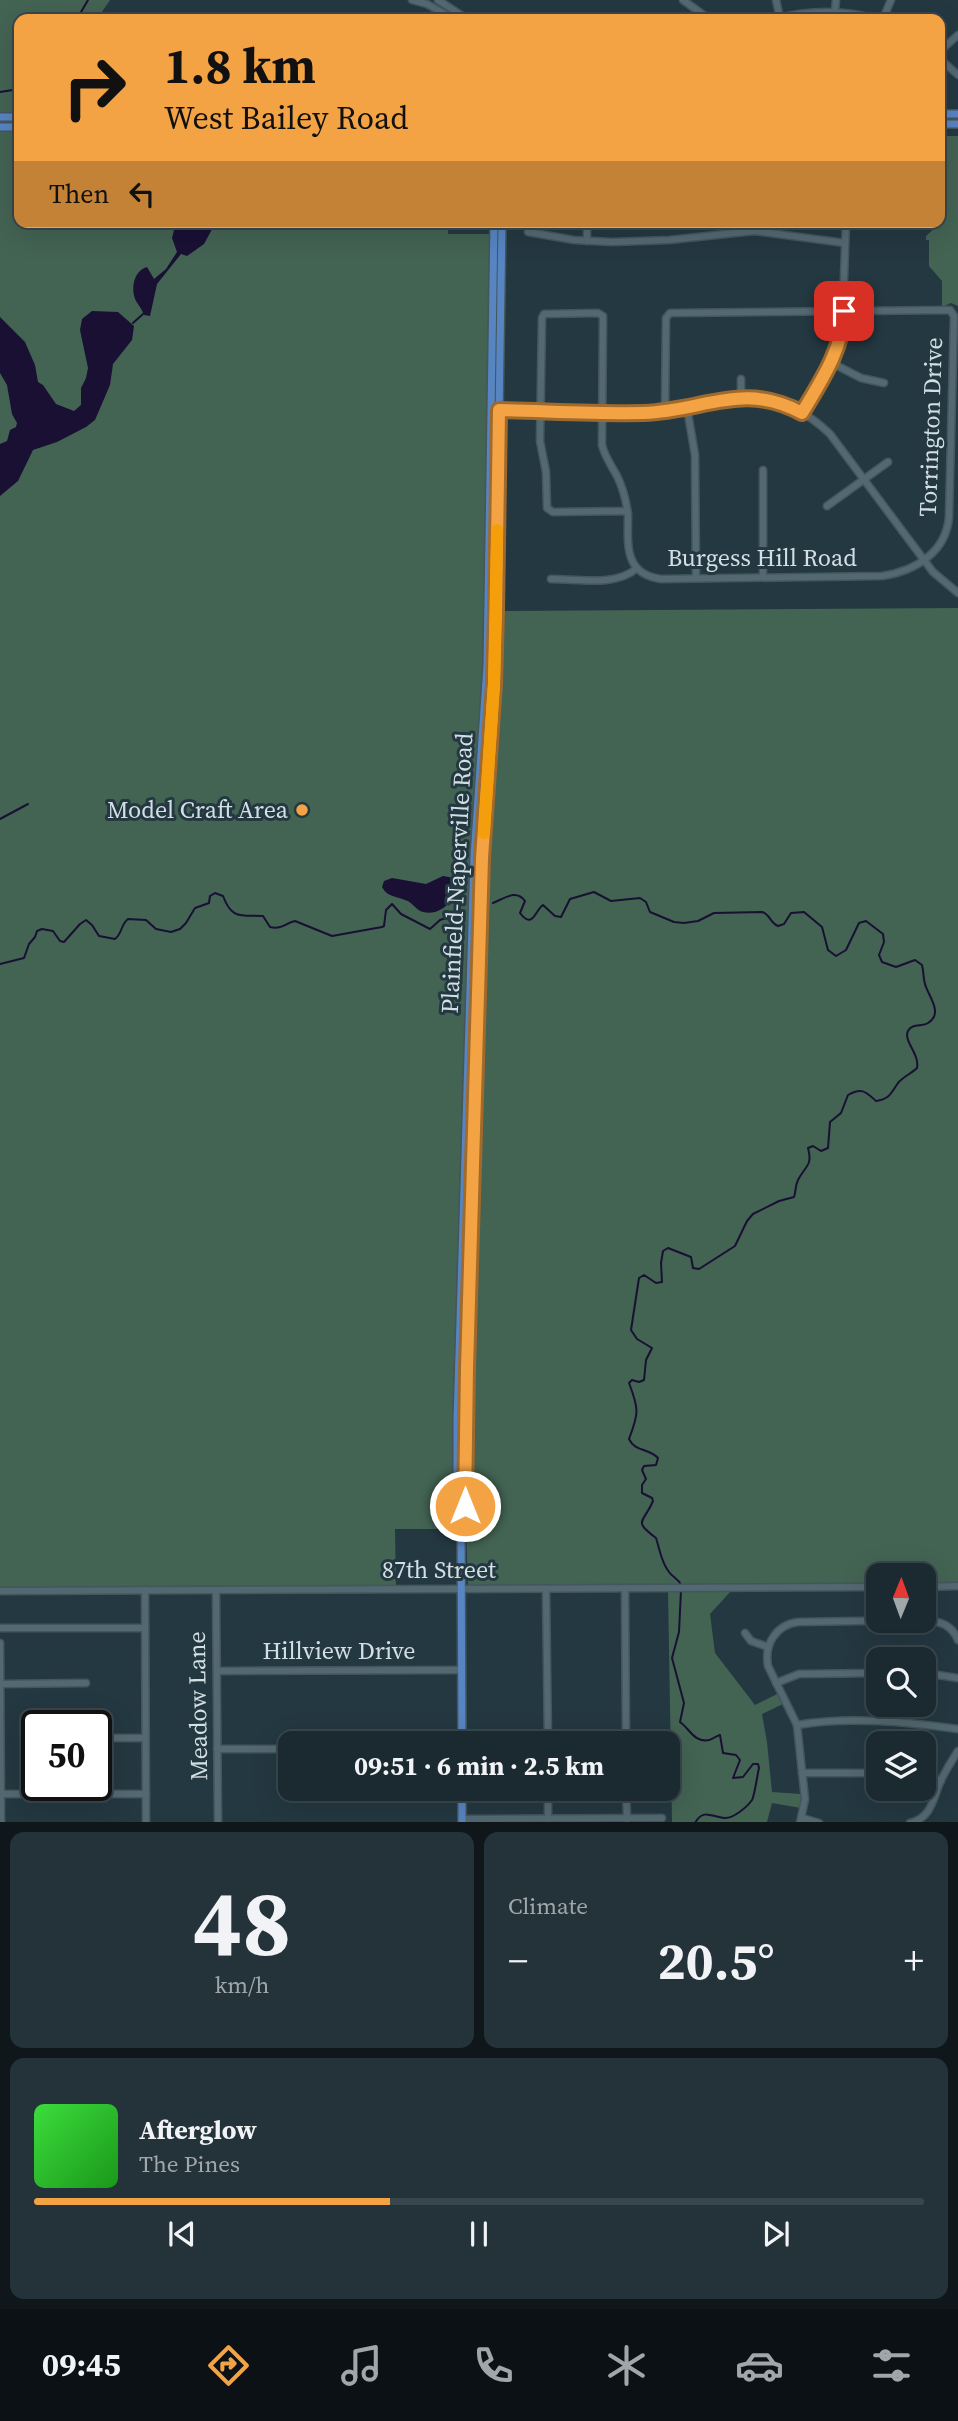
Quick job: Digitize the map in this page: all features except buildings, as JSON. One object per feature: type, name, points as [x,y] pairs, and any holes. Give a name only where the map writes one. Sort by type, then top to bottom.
[{"type":"main road","name":"Plainfield-Naperville Road","points":[[461,1731],[461,1525],[465,1521],[466,1373],[482,858],[494,675],[494,228]]},
{"type":"main road","name":"Plainfield-Naperville Road","points":[[495,410],[502,228]]},
{"type":"main road","points":[[462,1801],[462,1821]]},
{"type":"street","points":[[412,0],[428,2],[445,14]]},
{"type":"street","points":[[435,8],[439,0],[460,14]]},
{"type":"street","points":[[683,0],[700,14]]},
{"type":"street","points":[[835,12],[836,0]]},
{"type":"street","points":[[800,14],[847,14]]},
{"type":"street","points":[[587,228],[587,241]]},
{"type":"street","points":[[802,413],[842,335],[846,228]]},
{"type":"street","points":[[528,232],[587,241],[656,241],[754,231],[845,243]]},
{"type":"street","name":"Torrington Drive","points":[[844,311],[950,310],[954,316],[955,369],[949,521],[942,541],[924,561]]},
{"type":"street","points":[[664,411],[668,314],[844,311]]},
{"type":"street","name":"Burgess Hill Road","points":[[541,411],[543,316],[548,313],[598,313],[604,318],[604,451],[622,487],[627,511],[629,552],[637,568],[654,578],[882,576],[906,570],[924,561]]},
{"type":"street","points":[[830,362],[861,378],[884,383]]},
{"type":"street","points":[[741,379],[741,397]]},
{"type":"street","points":[[495,410],[664,411],[741,397],[773,401],[802,413],[830,434],[924,561],[940,579],[958,593]]},
{"type":"street","points":[[687,408],[695,455],[696,578]]},
{"type":"street","points":[[541,411],[540,442],[547,472],[548,510],[627,511]]},
{"type":"street","points":[[827,506],[888,462]]},
{"type":"street","points":[[762,470],[763,577]]},
{"type":"street","points":[[551,579],[616,579],[628,576],[637,568]]},
{"type":"street","name":"87th Street","points":[[0,1591],[866,1587]]},
{"type":"street","points":[[936,1587],[958,1587]]},
{"type":"street","points":[[625,1588],[626,1731]]},
{"type":"street","points":[[547,1589],[548,1731]]},
{"type":"street","points":[[145,1590],[146,1822]]},
{"type":"street","name":"Meadow Lane","points":[[216,1590],[218,1822]]},
{"type":"street","points":[[819,1822],[801,1820],[805,1799],[797,1725],[767,1662],[768,1647],[779,1630],[793,1622],[866,1621]]},
{"type":"street","points":[[936,1622],[948,1626],[955,1632],[958,1640]]},
{"type":"street","points":[[0,1629],[145,1628]]},
{"type":"street","points":[[746,1633],[751,1641],[768,1647]]},
{"type":"street","points":[[0,1643],[1,1822]]},
{"type":"street","name":"Hillview Drive","points":[[217,1671],[461,1670]]},
{"type":"street","points":[[776,1683],[799,1674],[866,1673]]},
{"type":"street","points":[[936,1675],[958,1678]]},
{"type":"street","points":[[0,1684],[86,1682]]},
{"type":"street","points":[[797,1725],[814,1722],[895,1722],[958,1728]]},
{"type":"street","points":[[112,1738],[145,1738]]},
{"type":"street","points":[[217,1749],[278,1749]]},
{"type":"street","points":[[910,1822],[927,1814],[958,1751]]},
{"type":"street","points":[[802,1773],[866,1773]]},
{"type":"street","points":[[936,1779],[941,1781]]},
{"type":"street","points":[[1,1794],[146,1794]]},
{"type":"street","points":[[548,1801],[548,1819]]},
{"type":"street","points":[[626,1801],[627,1819]]},
{"type":"street","points":[[462,1821],[662,1818]]},
{"type":"green space","points":[[0,0],[110,0],[100,14],[14,14],[14,113],[0,113]]},
{"type":"green space","points":[[0,131],[14,131],[14,228],[448,228],[448,234],[491,234],[496,420],[494,611],[958,608],[958,1584],[936,1584],[936,1563],[866,1563],[866,1584],[468,1586],[466,1529],[395,1529],[396,1587],[0,1590]]},
{"type":"green space","points":[[945,136],[958,136],[958,306],[951,303],[942,307],[942,281],[929,266],[929,240],[926,240],[926,236],[935,228],[945,228]]},
{"type":"green space","points":[[668,1590],[731,1591],[710,1614],[715,1653],[755,1705],[779,1693],[785,1703],[762,1714],[772,1792],[801,1794],[801,1808],[772,1803],[767,1822],[672,1822],[672,1801],[680,1801],[680,1731],[670,1731]]},
{"type":"shaded area","points":[[213,228],[204,244],[187,256],[181,254],[157,284],[150,316],[144,315],[134,296],[136,276],[147,267],[154,279],[166,269],[177,252],[172,238],[174,230]]},
{"type":"shaded area","points":[[92,311],[118,312],[134,326],[132,340],[113,364],[110,385],[95,420],[57,442],[33,450],[18,481],[0,496],[0,444],[7,441],[10,430],[16,427],[17,423],[12,414],[7,385],[0,373],[0,317],[25,342],[35,365],[38,382],[56,404],[74,411],[81,405],[81,388],[88,368],[80,330],[82,319]]},
{"type":"shaded area","points":[[443,876],[454,878],[455,892],[448,904],[430,913],[420,911],[408,901],[389,894],[382,887],[384,881],[392,878],[426,884]]},
{"type":"waterway","points":[[80,14],[88,0]]},
{"type":"waterway","points":[[0,92],[14,90]]},
{"type":"waterway","points":[[133,323],[143,314]]},
{"type":"waterway","points":[[0,819],[28,804]]},
{"type":"waterway","points":[[493,903],[514,895],[522,897],[525,901],[520,913],[528,920],[543,905],[555,916],[561,917],[570,899],[594,892],[611,901],[640,898],[646,902],[650,912],[674,922],[684,923],[698,921],[714,913],[762,912],[778,926],[784,924],[791,913],[804,912],[822,927],[828,950],[836,956],[846,950],[859,923],[866,921],[883,934],[884,942],[879,955],[882,962],[896,967],[915,960],[922,965],[925,984],[934,1006],[935,1015],[932,1019],[908,1031],[917,1068],[900,1081],[884,1099],[876,1101],[860,1091],[848,1095],[841,1113],[830,1122],[828,1148],[821,1151],[813,1146],[808,1148],[809,1162],[796,1184],[794,1197],[753,1214],[735,1246],[699,1269],[693,1268],[691,1257],[668,1248],[663,1251],[662,1282],[656,1283],[644,1275],[639,1278],[631,1330],[637,1339],[652,1348],[646,1360],[644,1380],[632,1380],[629,1383],[637,1411],[629,1439],[635,1446],[658,1458],[656,1465],[644,1466],[642,1470],[646,1479],[642,1485],[642,1493],[653,1501],[642,1524],[656,1538],[664,1564],[681,1585]]},
{"type":"waterway","points":[[0,964],[24,958],[37,931],[53,931],[60,941],[64,942],[86,920],[99,936],[115,939],[128,919],[146,920],[156,929],[171,932],[180,929],[195,908],[209,903],[210,896],[215,893],[223,896],[234,913],[263,916],[270,927],[281,927],[295,921],[332,936],[384,926],[386,910],[392,904],[401,914],[430,929],[440,920],[457,914],[460,910]]},
{"type":"waterway","points":[[681,1590],[679,1632],[672,1658],[684,1703],[680,1722],[699,1739],[709,1740],[720,1735],[723,1753],[736,1755],[740,1760],[733,1778],[743,1777],[753,1764],[758,1764],[759,1768],[753,1797],[743,1809],[728,1818],[708,1814],[701,1816],[696,1822]]},
{"type":"slow traffic","points":[[484,833],[494,684],[497,530]]},
{"type":"place","name":"Model Craft Area","points":[[302,810]]},
{"type":"route","points":[[465,1506],[482,858],[494,684],[499,410],[644,413],[677,410],[723,399],[745,397],[773,401],[802,413],[837,349],[844,311]]}]
